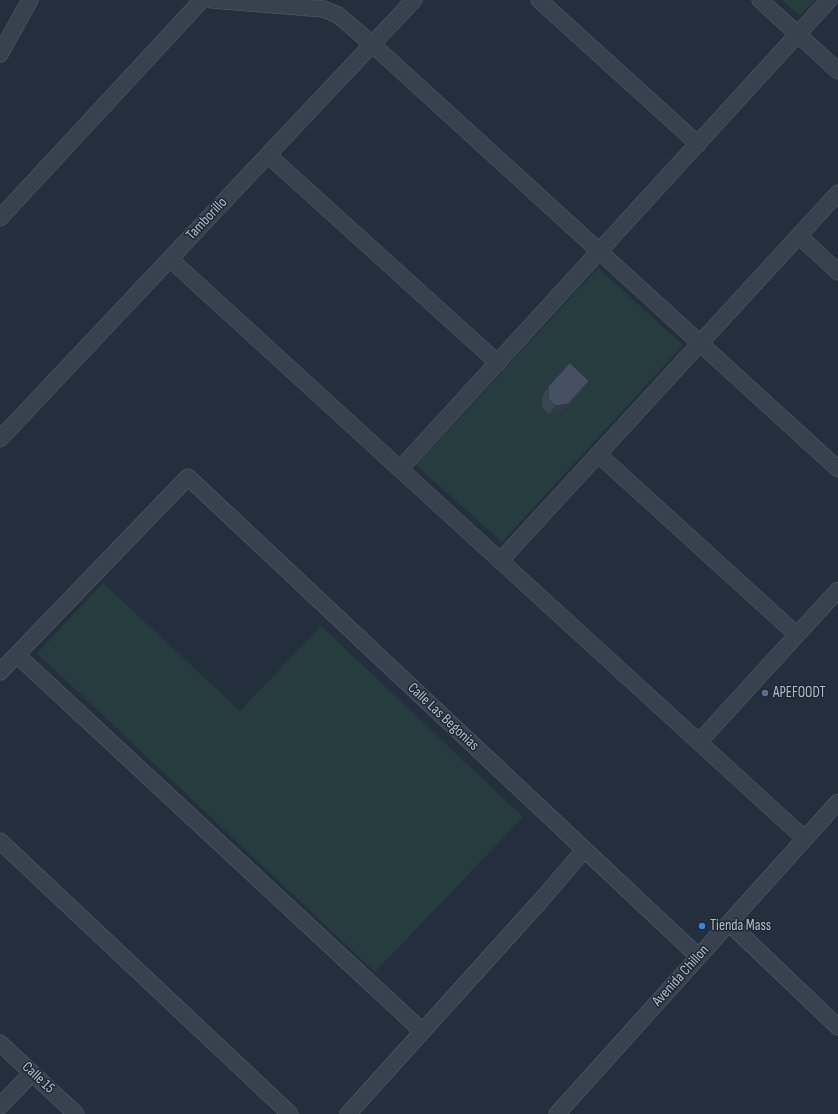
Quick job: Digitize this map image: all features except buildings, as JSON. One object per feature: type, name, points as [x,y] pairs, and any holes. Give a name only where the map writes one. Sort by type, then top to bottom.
[{"type":"street","points":[[0,54],[30,0]]},
{"type":"street","points":[[0,218],[202,0]]},
{"type":"street","points":[[212,0],[323,9],[338,15],[372,44],[600,251],[838,469]]},
{"type":"street","name":"Tamborillo","points":[[0,439],[414,0]]},
{"type":"street","points":[[539,0],[698,144]]},
{"type":"street","points":[[760,0],[838,71]]},
{"type":"street","points":[[400,469],[829,0]]},
{"type":"street","points":[[268,155],[498,363]]},
{"type":"street","points":[[500,561],[838,193]]},
{"type":"street","points":[[799,236],[838,272]]},
{"type":"street","points":[[170,259],[805,839]]},
{"type":"street","points":[[598,454],[797,635]]},
{"type":"street","name":"Calle Las Begonias","points":[[17,655],[188,477],[698,957]]},
{"type":"street","points":[[698,742],[838,590]]},
{"type":"street","points":[[0,672],[17,655],[422,1032]]},
{"type":"street","name":"Avenida Chillon","points":[[557,1114],[838,802]]},
{"type":"street","points":[[0,841],[290,1114]]},
{"type":"street","points":[[348,1114],[584,850]]},
{"type":"street","points":[[729,923],[838,1027]]},
{"type":"street","name":"Calle 15","points":[[0,1043],[76,1114]]},
{"type":"street","points":[[0,1106],[32,1073]]},
{"type":"green space","points":[[782,0],[815,0],[800,16]]},
{"type":"green space","points":[[598,268],[683,345],[502,542],[416,465]]},
{"type":"green space","points":[[103,583],[240,711],[321,626],[523,817],[375,972],[37,653]]},
{"type":"place","name":"APEFOODT","points":[[765,693]]},
{"type":"place","name":"Tienda Mass","points":[[702,926]]}]
